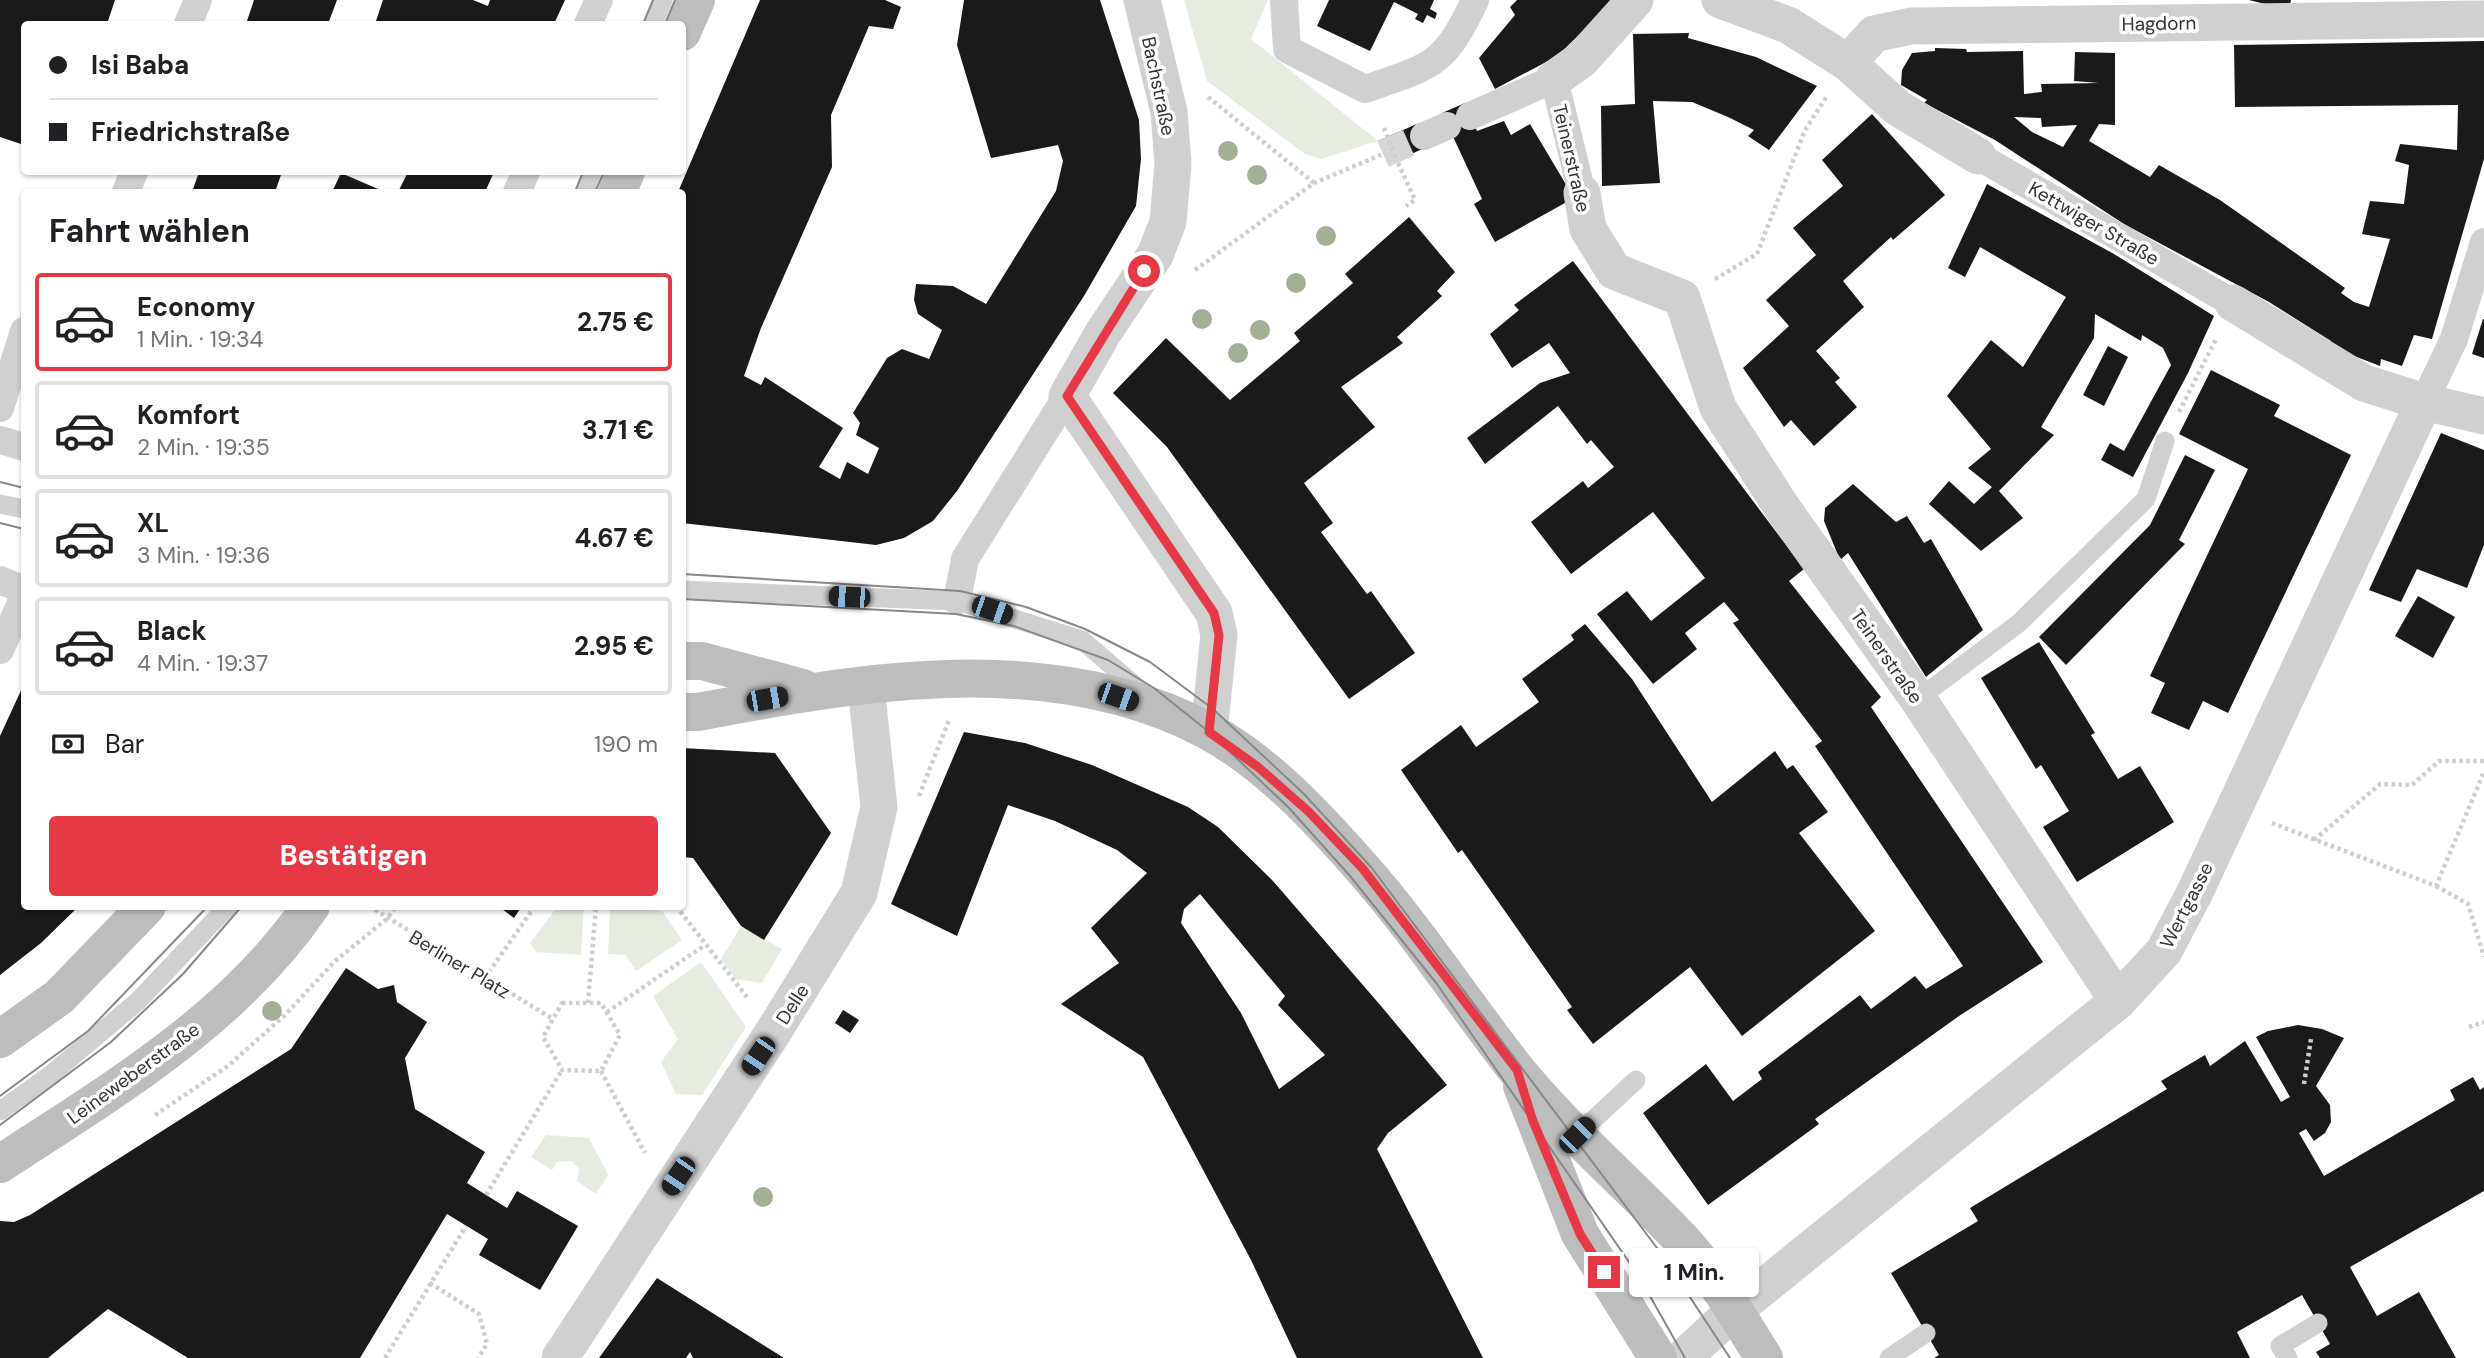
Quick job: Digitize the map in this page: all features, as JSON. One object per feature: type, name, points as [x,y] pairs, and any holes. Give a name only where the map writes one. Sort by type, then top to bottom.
[{"type":"main road","points":[[686,23],[696,0]]},
{"type":"main road","points":[[686,661],[702,662],[812,691]]},
{"type":"main road","points":[[686,712],[812,691],[953,680],[1040,682],[1093,688],[1209,732],[1258,767],[1309,812],[1363,869],[1517,1070],[1577,1135],[1685,1243],[1735,1310],[1764,1358]]},
{"type":"main road","points":[[0,1039],[59,997],[143,910]]},
{"type":"main road","name":"Leineweberstraße","points":[[0,1164],[158,1060],[235,997],[309,910]]},
{"type":"main road","points":[[1517,1070],[1533,1121],[1580,1234],[1658,1358]]},
{"type":"street","points":[[189,21],[198,0]]},
{"type":"street","points":[[589,21],[599,0]]},
{"type":"street","name":"Bachstraße","points":[[957,601],[965,559],[1067,396],[1103,333],[1155,256],[1168,222],[1173,164],[1169,112],[1142,0]]},
{"type":"street","points":[[1284,0],[1287,49],[1365,89],[1430,66],[1459,35],[1475,0]]},
{"type":"street","name":"Teinerstraße","points":[[1635,0],[1581,60],[1553,79],[1582,193],[1588,229],[1614,271],[1682,298],[1718,408],[1781,506],[1918,699],[2118,1002]]},
{"type":"street","name":"Kettwiger Straße","points":[[1720,0],[1788,25],[1848,63],[1898,108],[2233,303],[2364,383],[2424,402],[2484,416]]},
{"type":"street","name":"Hagdorn","points":[[1848,63],[1874,34],[1911,26],[2484,19]]},
{"type":"street","points":[[1447,126],[1553,79]]},
{"type":"street","points":[[2424,402],[2454,339],[2484,242]]},
{"type":"street","points":[[0,408],[21,341]]},
{"type":"street","points":[[1067,396],[1214,613],[1219,635],[1209,732]]},
{"type":"street","name":"Wertgasse","points":[[1683,1358],[1735,1310],[2118,1002],[2172,937],[2424,402]]},
{"type":"street","points":[[0,440],[21,446]]},
{"type":"street","points":[[0,580],[21,589]]},
{"type":"street","points":[[0,650],[21,603]]},
{"type":"street","name":"Delle","points":[[560,1358],[772,1034],[859,893],[879,807],[866,687]]},
{"type":"lane","points":[[654,21],[663,0]]},
{"type":"lane","points":[[1918,699],[2019,623],[2146,499],[2165,441]]},
{"type":"lane","points":[[0,504],[21,508]]},
{"type":"lane","points":[[686,590],[957,601],[1082,640],[1167,714]]},
{"type":"lane","points":[[0,1111],[49,1076],[138,1001],[224,910]]},
{"type":"lane","points":[[1577,1135],[1636,1080]]},
{"type":"lane","points":[[2288,1358],[2280,1346],[2318,1322]]},
{"type":"lane","points":[[1889,1358],[1926,1333]]},
{"type":"path","points":[[1682,298],[1757,254],[1805,130],[1848,63]]},
{"type":"path","points":[[1162,89],[1194,86],[1314,183]]},
{"type":"path","points":[[1384,128],[1415,200],[1406,206]]},
{"type":"path","points":[[1190,273],[1314,183],[1383,153]]},
{"type":"path","points":[[2165,441],[2233,303]]},
{"type":"path","points":[[2313,841],[2381,784],[2412,785],[2439,761],[2484,761]]},
{"type":"path","points":[[2436,886],[2484,772]]},
{"type":"path","points":[[2233,806],[2313,841],[2436,886],[2468,904],[2484,957]]},
{"type":"path","name":"Berliner Platz","points":[[375,910],[553,1019]]},
{"type":"path","points":[[387,919],[393,910]]},
{"type":"path","points":[[485,978],[533,910]]},
{"type":"path","points":[[588,1003],[596,910]]},
{"type":"path","points":[[679,910],[754,1005],[772,1034]]},
{"type":"path","points":[[607,1012],[705,945]]},
{"type":"path","points":[[562,1070],[543,1037],[562,1003],[601,1003],[620,1035],[601,1071]]},
{"type":"path","points":[[2469,1027],[2484,1022]]},
{"type":"path","points":[[2304,1084],[2311,1039]]},
{"type":"path","points":[[562,1070],[601,1071]]},
{"type":"path","points":[[486,1195],[562,1070]]},
{"type":"path","points":[[601,1071],[665,1195]]},
{"type":"path","points":[[385,1358],[466,1226]]},
{"type":"path","points":[[430,1283],[479,1314],[487,1344],[478,1358]]},
{"type":"shaded area","points":[[1184,0],[1268,0],[1251,39],[1378,141],[1321,159],[1305,154],[1207,81]]},
{"type":"shaded area","points":[[555,910],[584,910],[581,955],[536,952],[530,943]]},
{"type":"shaded area","points":[[610,910],[662,911],[682,940],[636,971],[626,955],[608,954]]},
{"type":"shaded area","points":[[741,926],[782,949],[762,983],[736,979],[721,959]]},
{"type":"shaded area","points":[[701,962],[746,1027],[702,1095],[676,1094],[661,1062],[678,1039],[653,996]]},
{"type":"shaded area","points":[[546,1135],[589,1138],[608,1175],[596,1194],[577,1181],[579,1169],[572,1161],[557,1162],[552,1170],[531,1157]]},
{"type":"building","points":[[0,0],[115,0],[108,21],[21,21],[21,144],[0,137]]},
{"type":"building","points":[[254,0],[337,0],[329,21],[247,21]]},
{"type":"building","points":[[383,0],[473,0],[488,6],[490,0],[565,0],[555,21],[376,21]]},
{"type":"building","points":[[760,0],[885,0],[901,7],[893,29],[869,26],[831,115],[832,167],[761,328],[744,376],[761,385],[765,377],[843,428],[819,467],[840,479],[847,462],[868,474],[879,448],[856,435],[860,423],[853,413],[887,358],[902,349],[929,359],[942,330],[918,314],[914,300],[916,284],[953,286],[986,304],[1056,191],[1063,161],[1058,145],[991,158],[957,45],[964,0],[1100,0],[1139,120],[1141,159],[1136,206],[1084,296],[957,491],[933,521],[904,538],[876,545],[686,523],[686,189],[679,189]]},
{"type":"building","points":[[1329,0],[1434,0],[1430,9],[1437,13],[1435,19],[1427,15],[1423,23],[1415,19],[1418,14],[1394,2],[1370,51],[1317,26]]},
{"type":"building","points":[[1517,0],[1615,0],[1550,63],[1548,61],[1495,89],[1479,58],[1515,15],[1510,7]]},
{"type":"building","points":[[2249,0],[2291,0],[2289,10]]},
{"type":"building","points":[[1689,33],[1688,38],[1756,57],[1817,86],[1769,150],[1748,136],[1754,130],[1728,117],[1692,102],[1653,101],[1660,183],[1602,186],[1601,106],[1635,104],[1633,34]]},
{"type":"building","points":[[2484,41],[2484,159],[2432,339],[2414,335],[2402,366],[2381,359],[2380,366],[2331,347],[2331,341],[2269,302],[2124,224],[1995,140],[1924,103],[1927,100],[1901,85],[1902,70],[1912,53],[1935,51],[1935,48],[1966,49],[1967,52],[2023,51],[2024,94],[2042,92],[2041,84],[2099,83],[2074,81],[2075,52],[2115,53],[2115,125],[2099,124],[2089,141],[2150,177],[2159,165],[2220,200],[2345,288],[2341,293],[2354,302],[2369,307],[2390,239],[2362,234],[2370,201],[2404,204],[2409,165],[2395,161],[2400,144],[2457,150],[2458,105],[2235,107],[2234,45]],"holes":[[[2014,117],[2041,118],[2042,127],[2077,125],[2063,147],[2032,132]]]},
{"type":"building","points":[[1465,103],[1477,131],[1504,121],[1511,135],[1530,124],[1574,198],[1495,242],[1474,204],[1482,199],[1442,113]]},
{"type":"building","points":[[1872,114],[1945,195],[1893,240],[1891,237],[1843,281],[1864,307],[1816,351],[1840,378],[1835,382],[1857,407],[1814,446],[1791,420],[1784,427],[1743,368],[1789,326],[1766,300],[1816,255],[1793,228],[1843,186],[1822,160]]},
{"type":"building","points":[[1419,123],[1429,146],[1389,164],[1378,141]]},
{"type":"building","points":[[198,175],[281,175],[276,189],[193,189]]},
{"type":"building","points":[[340,175],[346,175],[378,189],[333,189]]},
{"type":"building","points":[[406,175],[493,175],[486,189],[400,189]]},
{"type":"building","points":[[1987,184],[2114,254],[2214,316],[2188,373],[2133,477],[2101,460],[2110,443],[2124,451],[2171,365],[2163,348],[2142,335],[2141,341],[2095,314],[2094,338],[2041,427],[2054,435],[1999,491],[2023,518],[1981,551],[1929,504],[1949,481],[1974,504],[1992,487],[1968,468],[1991,449],[1947,396],[1991,340],[2023,367],[2066,297],[1980,247],[1965,277],[1948,268]]},
{"type":"building","points":[[1409,217],[1455,272],[1437,291],[1442,296],[1397,337],[1403,343],[1341,387],[1375,427],[1304,483],[1333,523],[1321,532],[1367,594],[1371,591],[1415,653],[1349,699],[1167,447],[1113,393],[1166,338],[1230,400],[1300,341],[1294,333],[1353,283],[1345,274]]},
{"type":"building","points":[[1573,261],[1804,569],[1789,581],[1881,697],[1871,707],[2043,962],[1959,1016],[1815,1119],[1819,1124],[1708,1205],[1643,1113],[1706,1064],[1733,1101],[1762,1079],[1758,1072],[1860,995],[1871,1009],[1915,976],[1926,989],[1963,966],[1815,746],[1822,741],[1733,623],[1739,620],[1724,602],[1685,633],[1697,649],[1653,684],[1597,614],[1627,591],[1651,621],[1705,578],[1653,512],[1571,574],[1531,522],[1583,481],[1588,488],[1614,467],[1591,440],[1587,444],[1558,406],[1485,464],[1467,438],[1540,383],[1570,373],[1549,343],[1512,368],[1490,334],[1519,310],[1514,305]]},
{"type":"building","points":[[2484,319],[2484,358],[2472,354]]},
{"type":"building","points":[[2108,346],[2128,357],[2104,406],[2083,395]]},
{"type":"building","points":[[2211,370],[2280,405],[2274,416],[2351,455],[2228,713],[2203,701],[2189,730],[2151,713],[2165,683],[2150,676],[2248,469],[2179,434]]},
{"type":"building","points":[[2441,433],[2484,450],[2484,545],[2467,588],[2417,569],[2401,602],[2369,590]]},
{"type":"building","points":[[2185,455],[2215,470],[2179,540],[2185,544],[2066,665],[2039,637],[2150,525]]},
{"type":"building","points":[[1853,484],[1896,522],[1907,516],[1924,543],[1931,539],[1983,630],[1926,677],[1848,553],[1840,560],[1824,521],[1825,508]]},
{"type":"building","points":[[2418,596],[2455,617],[2433,658],[2395,636]]},
{"type":"building","points":[[1585,624],[1632,679],[1712,802],[1775,751],[1787,769],[1793,765],[1828,812],[1799,833],[1875,931],[1742,1036],[1690,967],[1593,1044],[1567,1010],[1572,1007],[1462,850],[1458,853],[1401,770],[1461,725],[1476,747],[1539,702],[1522,679],[1574,640],[1571,635]]},
{"type":"building","points":[[2039,642],[2095,733],[2091,735],[2118,779],[2140,766],[2174,822],[2077,882],[2043,827],[2069,811],[2041,765],[2036,769],[1981,678]]},
{"type":"building","points":[[21,690],[21,910],[75,910],[41,943],[0,975],[0,736]]},
{"type":"building","points":[[964,732],[1025,743],[1092,765],[1188,807],[1218,827],[1273,881],[1447,1085],[1388,1133],[1377,1149],[1483,1358],[1297,1358],[1251,1260],[1143,1057],[1061,1004],[1119,963],[1091,928],[1147,873],[1117,850],[1055,821],[1008,805],[957,936],[891,904]],"holes":[[[1200,894],[1285,996],[1278,1005],[1325,1055],[1279,1089],[1241,1013],[1181,923],[1184,909]]]},
{"type":"building","points":[[686,748],[775,753],[831,833],[764,940],[741,926],[693,858],[686,857]]},
{"type":"building","points":[[503,910],[519,910],[514,918]]},
{"type":"building","points":[[346,968],[378,989],[394,985],[397,1002],[427,1022],[405,1058],[415,1109],[485,1152],[467,1183],[507,1208],[517,1191],[578,1226],[540,1290],[479,1255],[488,1239],[447,1214],[360,1358],[188,1358],[108,1309],[48,1358],[0,1358],[0,1221],[14,1222],[30,1215],[291,1049]]},
{"type":"building","points":[[843,1010],[859,1020],[850,1033],[835,1023]]},
{"type":"building","points":[[2298,1025],[2322,1029],[2344,1038],[2316,1086],[2330,1105],[2331,1122],[2325,1133],[2314,1141],[2306,1129],[2299,1133],[2324,1176],[2455,1100],[2450,1090],[2473,1077],[2480,1090],[2484,1087],[2484,1191],[2350,1267],[2377,1316],[2419,1292],[2456,1358],[2320,1358],[2316,1352],[2330,1344],[2302,1295],[2237,1332],[2250,1358],[1934,1358],[1939,1355],[1891,1273],[1978,1221],[1970,1208],[2167,1089],[2161,1081],[2205,1055],[2210,1066],[2245,1041],[2281,1102],[2290,1097],[2256,1037],[2268,1031]]},
{"type":"building","points":[[657,1278],[784,1358],[693,1358],[690,1352],[686,1358],[599,1358]]},
{"type":"tunnel","points":[[1383,154],[1424,136]]},
{"type":"tram line","points":[[644,21],[653,0]]},
{"type":"tram line","points":[[666,21],[675,0]]},
{"type":"tram line","points":[[576,189],[582,175]]},
{"type":"tram line","points":[[596,189],[603,175]]},
{"type":"tram line","points":[[0,482],[21,487]]},
{"type":"tram line","points":[[0,523],[21,528]]},
{"type":"tram line","points":[[686,574],[960,591],[1026,607],[1085,629],[1150,662],[1213,709],[1304,794],[1371,867],[1663,1256],[1730,1358]]},
{"type":"tram line","points":[[686,599],[956,614],[1014,626],[1108,660],[1154,688],[1209,732],[1289,808],[1350,876],[1437,984],[1638,1275],[1685,1358]]},
{"type":"tram line","points":[[0,1096],[88,1031],[204,910]]},
{"type":"tram line","points":[[0,1125],[111,1042],[183,974],[239,910]]},
{"type":"route","points":[[1144,271],[1103,333],[1067,396],[1214,613],[1219,635],[1209,732],[1258,767],[1309,812],[1363,869],[1517,1070],[1533,1121],[1580,1234],[1604,1272]]}]
